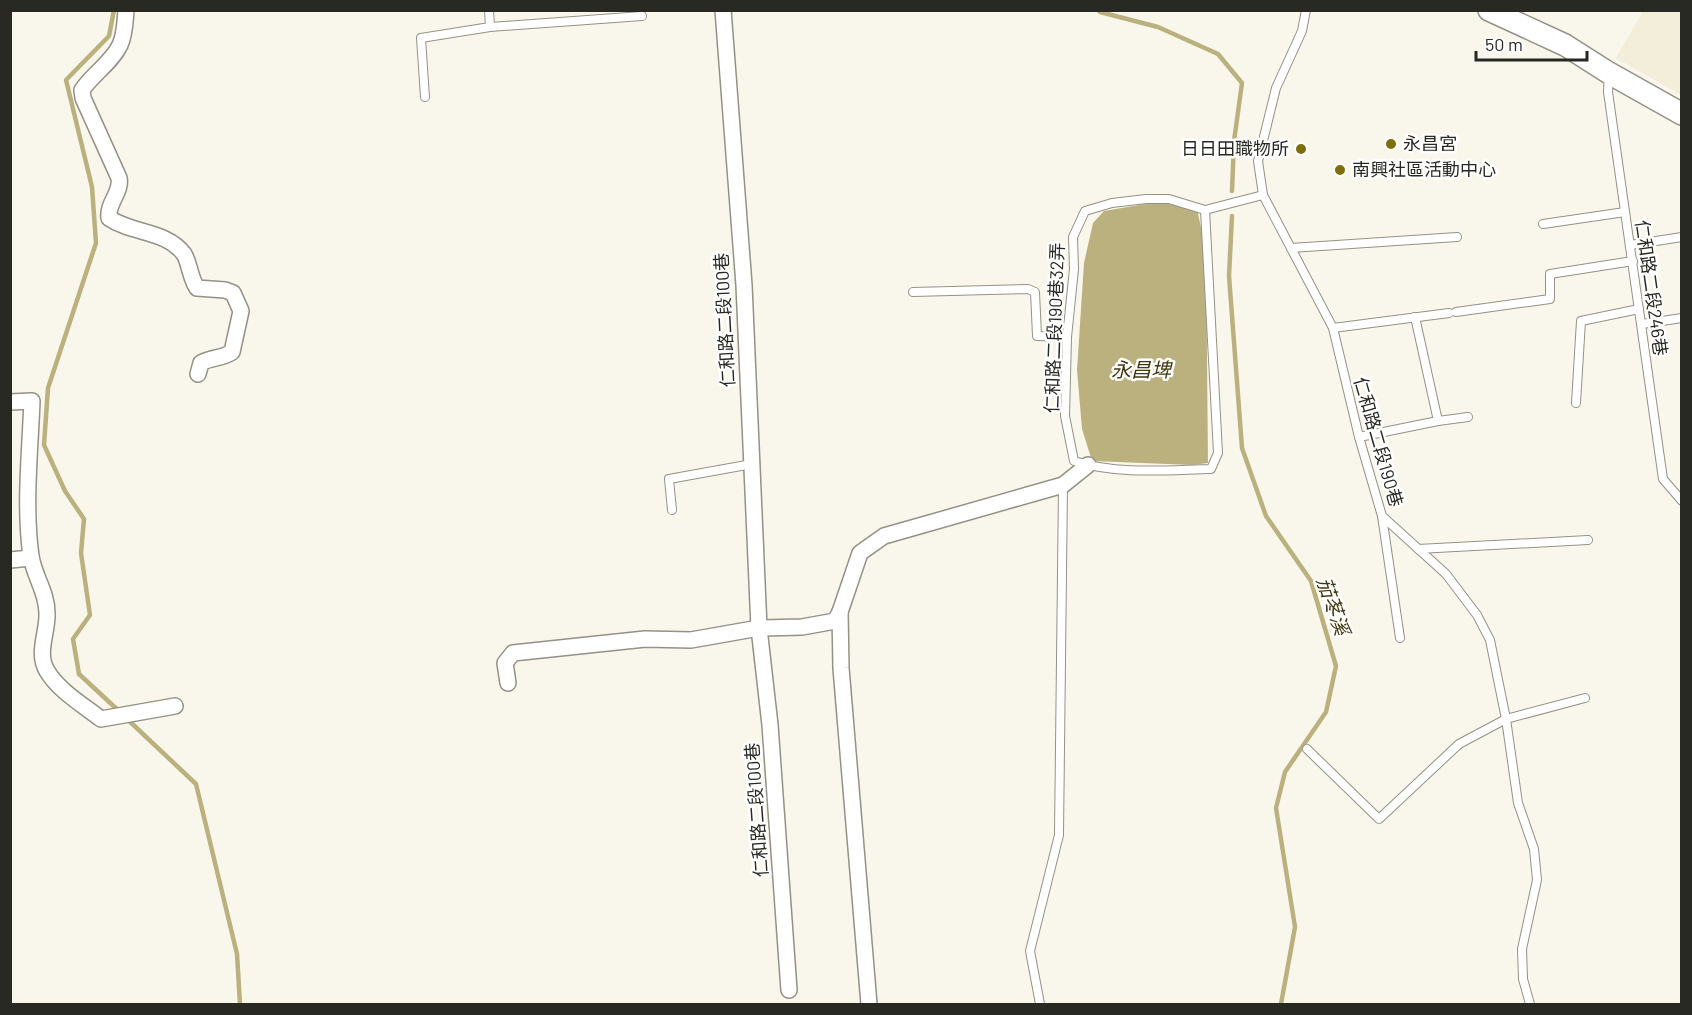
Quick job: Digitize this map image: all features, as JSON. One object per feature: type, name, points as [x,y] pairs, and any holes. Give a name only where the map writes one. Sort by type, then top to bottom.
[{"type":"main road","points":[[1489,10],[1564,45],[1682,114]]},
{"type":"street","points":[[126,10],[124,33],[119,46],[82,90],[83,98],[119,178],[120,186],[108,211],[109,218],[116,224],[164,238],[185,255],[191,279],[197,288],[225,290],[233,293],[241,311],[232,352],[225,357],[208,358],[201,363],[198,375]]},
{"type":"street","name":"仁和路二段100巷","points":[[723,10],[744,285],[759,628],[770,725],[789,990]]},
{"type":"street","points":[[10,402],[32,401],[29,504],[32,558],[44,592],[48,614],[42,658],[46,671],[63,690],[101,719],[175,706]]},
{"type":"street","points":[[508,683],[505,663],[513,653],[645,639],[691,640],[759,628],[820,625],[835,621],[860,554],[884,536],[1063,485],[1088,465]]},
{"type":"street","points":[[10,560],[32,558]]},
{"type":"street","points":[[840,612],[841,668],[869,1005]]},
{"type":"lane","points":[[489,10],[490,27]]},
{"type":"lane","name":"仁和路二段190巷","points":[[1306,10],[1302,31],[1276,88],[1258,161],[1263,195],[1333,328],[1359,437],[1382,516],[1446,574],[1477,615],[1490,640],[1506,719],[1518,802],[1534,849],[1537,880],[1522,949],[1523,979],[1530,1005]]},
{"type":"lane","points":[[425,97],[421,38],[490,27],[642,16]]},
{"type":"lane","name":"仁和路二段246巷","points":[[1609,73],[1608,92],[1663,479],[1682,501]]},
{"type":"lane","points":[[1088,465],[1153,471],[1211,469],[1218,453],[1205,210],[1263,195]]},
{"type":"lane","name":"仁和路二段190巷32弄","points":[[1088,465],[1074,461],[1065,416],[1067,337],[1074,269],[1073,237],[1085,211],[1112,203],[1169,199],[1205,210]]},
{"type":"lane","points":[[1543,224],[1625,212]]},
{"type":"lane","points":[[1291,248],[1457,237]]},
{"type":"lane","points":[[1630,245],[1682,237]]},
{"type":"lane","points":[[1333,328],[1551,299],[1550,274],[1632,261]]},
{"type":"lane","points":[[913,292],[1028,289],[1035,292],[1037,336],[1067,337]]},
{"type":"lane","points":[[1576,403],[1581,321],[1640,309]]},
{"type":"lane","points":[[1415,317],[1438,421]]},
{"type":"lane","points":[[1642,324],[1682,318]]},
{"type":"lane","points":[[1359,437],[1468,417]]},
{"type":"lane","points":[[672,510],[669,479],[752,464]]},
{"type":"lane","points":[[1040,1005],[1030,951],[1059,835],[1063,485]]},
{"type":"lane","points":[[1382,516],[1400,638]]},
{"type":"lane","points":[[1418,549],[1588,540]]},
{"type":"lane","points":[[1307,750],[1379,819],[1459,744],[1506,719],[1586,698]]},
{"type":"shaded area","points":[[1643,11],[1681,11],[1681,95],[1616,58]]},
{"type":"water","name":"永昌埤","points":[[1157,202],[1197,209],[1206,251],[1208,463],[1192,465],[1092,461],[1082,429],[1077,370],[1084,263],[1093,223],[1104,211]]},
{"type":"waterway","points":[[114,10],[109,36],[66,80],[92,187],[96,243],[48,388],[44,445],[65,491],[84,519],[81,553],[90,615],[73,639],[79,674],[120,712]]},
{"type":"waterway","name":"茄苳溪","points":[[1098,10],[1158,27],[1218,54],[1242,83],[1234,141],[1232,191]]},
{"type":"waterway","name":"茄苳溪","points":[[1232,216],[1229,276],[1242,448],[1266,516],[1311,581],[1336,666],[1326,712],[1285,772],[1276,808],[1295,927],[1281,1004]]},
{"type":"waterway","points":[[126,718],[196,784],[237,954],[240,1004]]},
{"type":"place","name":"永昌宮","points":[[1391,144]]},
{"type":"place","name":"日日田職物所","points":[[1301,149]]},
{"type":"place","name":"南興社區活動中心","points":[[1340,170]]}]
